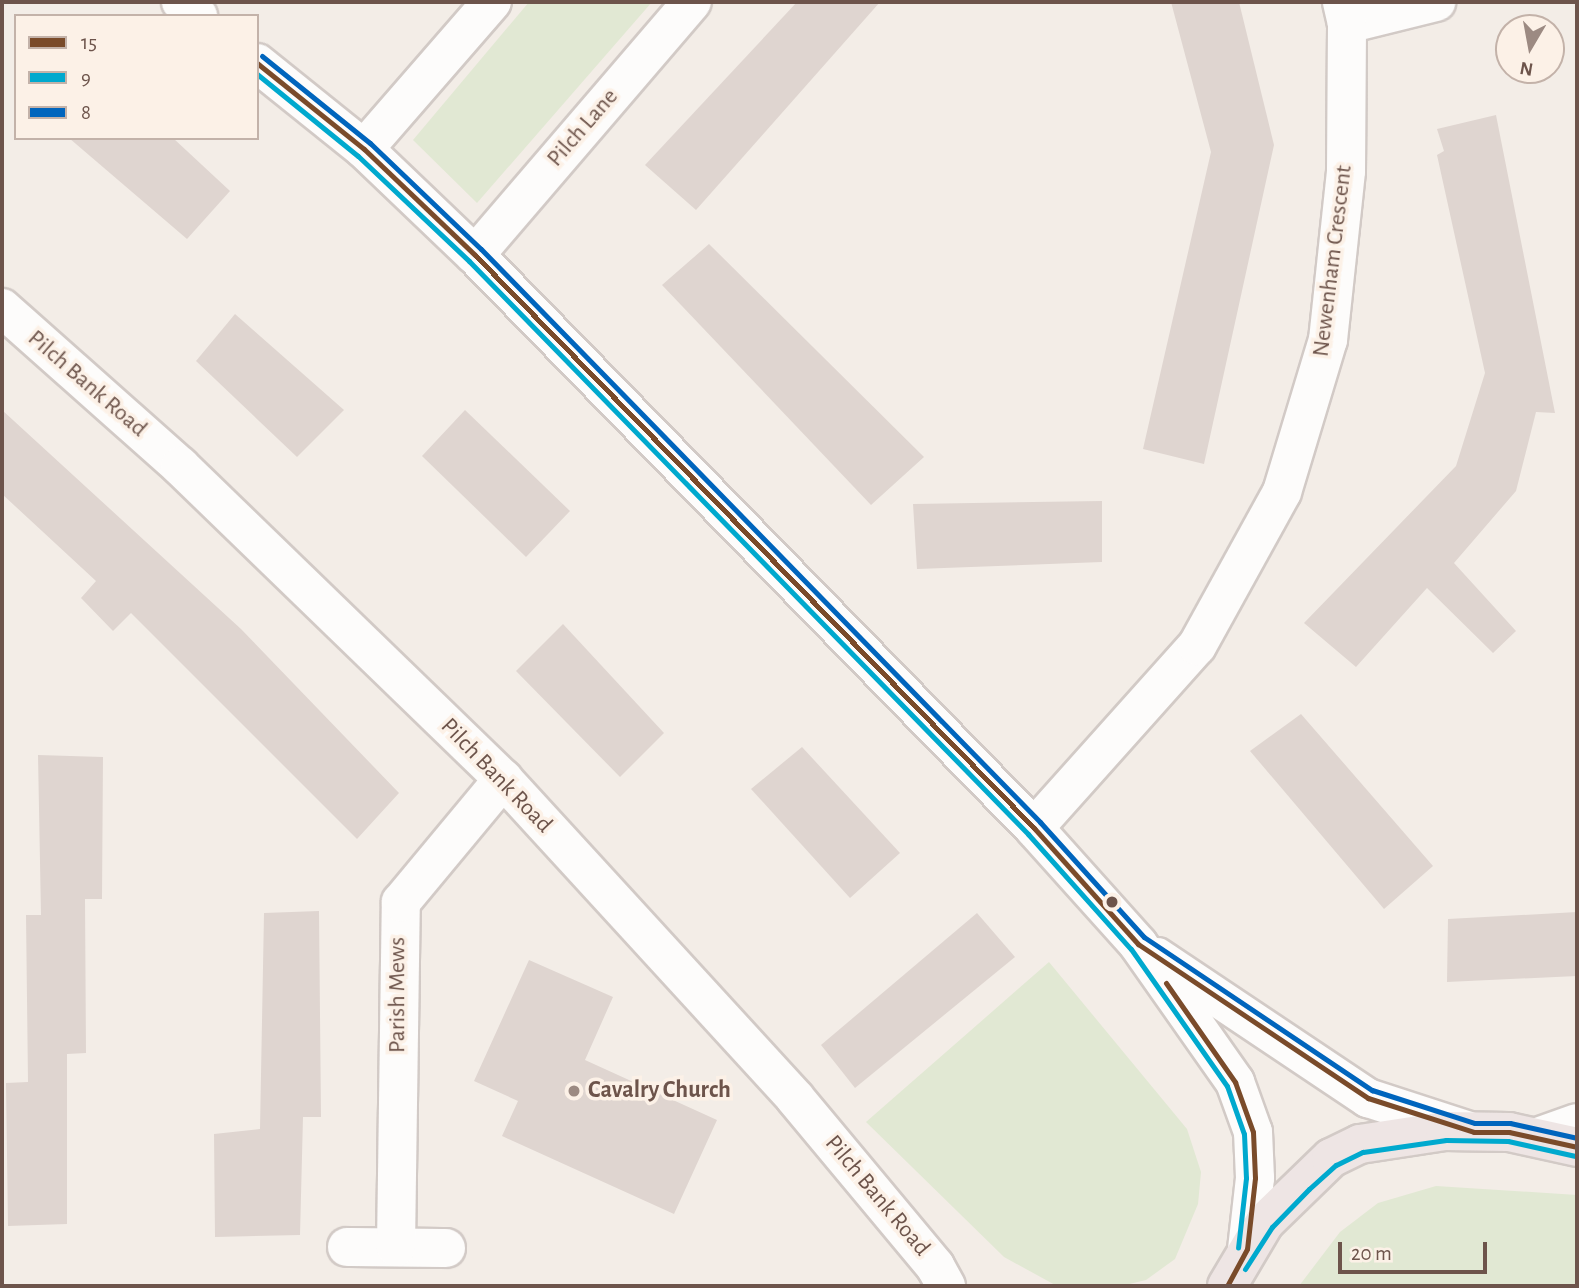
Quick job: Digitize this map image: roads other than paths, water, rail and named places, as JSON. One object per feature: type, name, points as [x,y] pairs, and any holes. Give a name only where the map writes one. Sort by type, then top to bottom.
[{"type":"highway","points":[[1206,1286],[1238,1265],[1265,1222],[1331,1158],[1360,1144],[1391,1138],[1474,1132],[1538,1138],[1577,1147]]},
{"type":"street","points":[[181,2],[196,14]]},
{"type":"street","points":[[364,149],[492,2]]},
{"type":"street","name":"Pilch Lane","points":[[475,255],[692,2]]},
{"type":"street","name":"Newenham Crescent","points":[[1034,828],[1197,646],[1282,492],[1328,340],[1346,171],[1345,13],[1436,2]]},
{"type":"street","points":[[259,65],[364,149],[475,255],[1034,828],[1138,944],[1235,1082],[1253,1132],[1255,1178],[1238,1265]]},
{"type":"street","name":"Pilch Bank Road","points":[[2,308],[180,466],[503,779],[795,1098],[935,1266],[946,1286]]},
{"type":"street","name":"Parish Mews","points":[[396,1247],[400,909],[408,887],[503,779]]},
{"type":"street","points":[[1138,944],[1368,1098],[1474,1132]]},
{"type":"street","points":[[1538,1138],[1577,1123]]},
{"type":"street","points":[[346,1247],[446,1248]]},
{"type":"place","name":"Cavalry Church","points":[[574,1091]]}]
